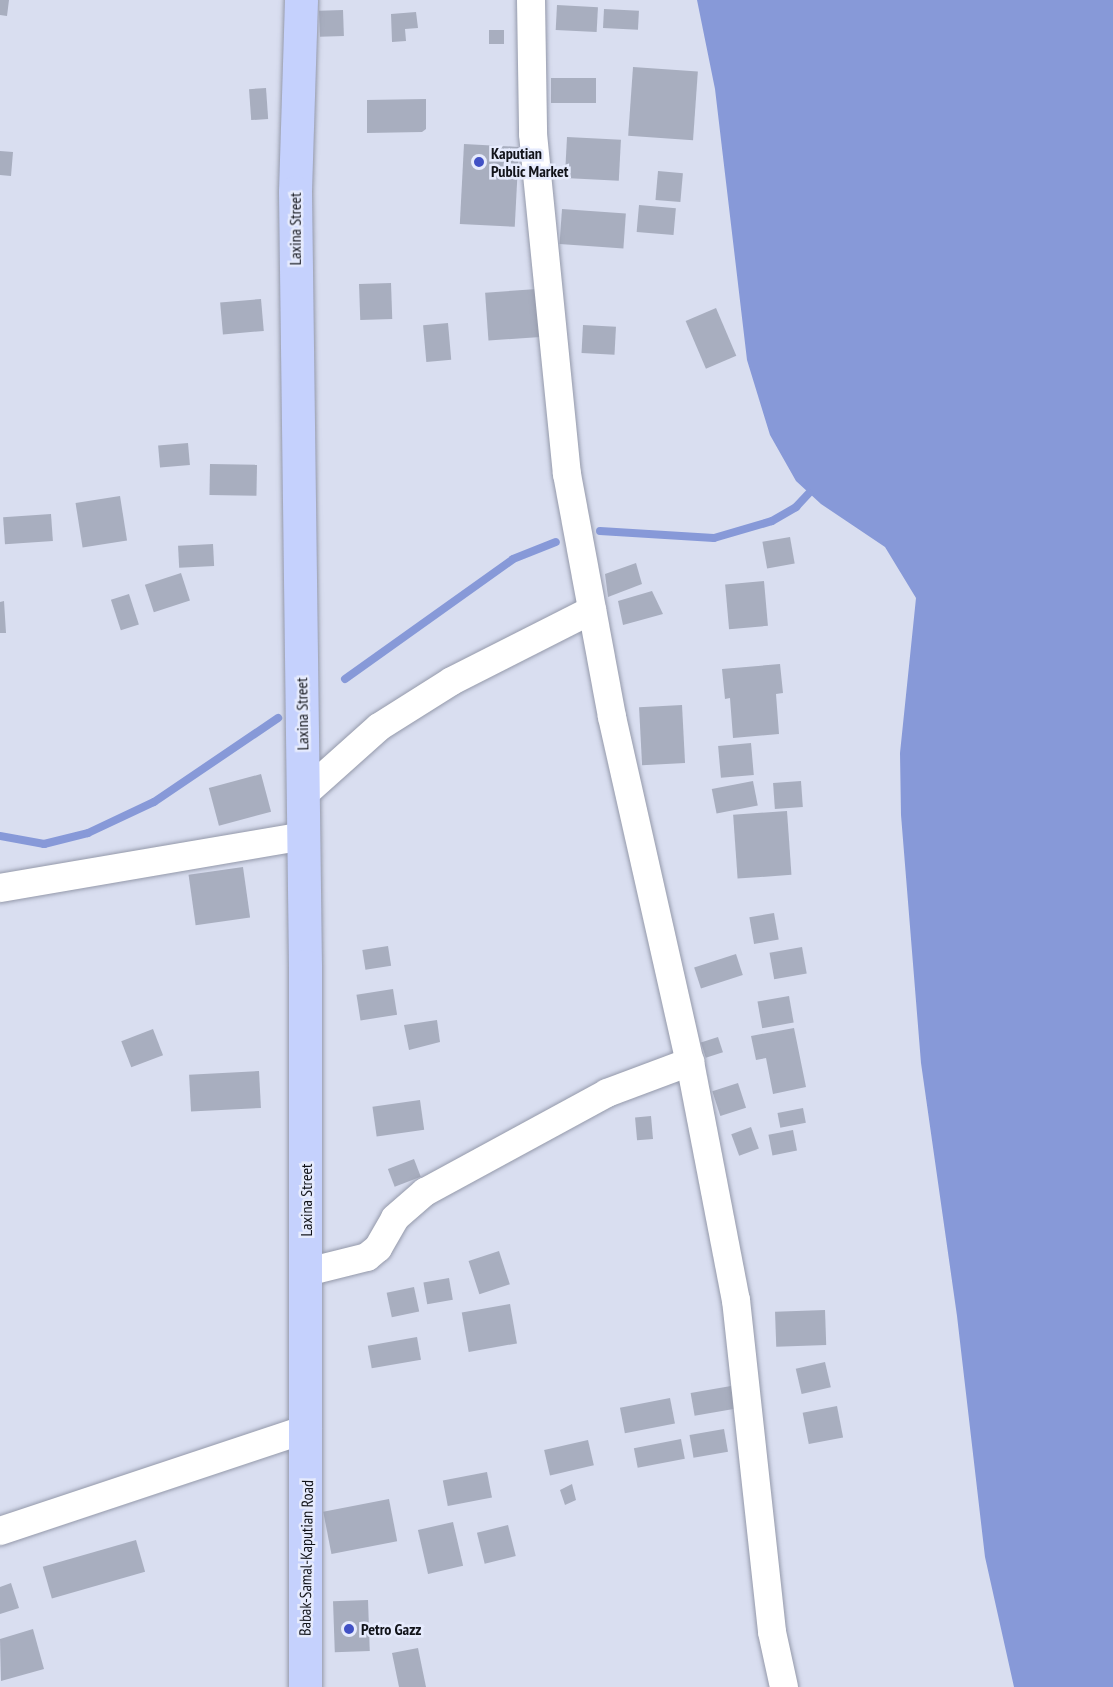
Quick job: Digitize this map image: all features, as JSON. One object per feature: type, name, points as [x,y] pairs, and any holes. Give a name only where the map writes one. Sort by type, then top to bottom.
[{"type":"main road","name":"Laxina Street","points":[[301,0],[295,204],[304,836],[307,1429]]},
{"type":"main road","name":"Babak-Samal-Kaputian Road","points":[[305,1687],[307,1429]]},
{"type":"street","points":[[531,0],[533,134],[562,426],[612,717],[690,1062],[738,1311],[768,1598],[784,1687]]},
{"type":"street","points":[[303,795],[380,727],[452,681],[592,610]]},
{"type":"street","points":[[0,888],[304,836]]},
{"type":"street","points":[[307,1272],[367,1257],[378,1248],[395,1218],[425,1192],[607,1093],[690,1062]]},
{"type":"street","points":[[0,1531],[307,1429]]},
{"type":"water","points":[[697,0],[1113,0],[1113,1687],[1014,1687],[985,1557],[957,1316],[921,1063],[901,815],[900,753],[916,598],[885,547],[821,504],[796,481],[770,435],[747,360],[715,89]]},
{"type":"building","points":[[0,0],[9,0],[7,16],[0,15]]},
{"type":"building","points":[[557,5],[598,7],[597,32],[556,30]]},
{"type":"building","points":[[604,9],[639,11],[638,30],[603,28]]},
{"type":"building","points":[[343,10],[344,36],[320,37],[319,11]]},
{"type":"building","points":[[416,12],[418,28],[405,29],[406,41],[392,42],[391,14]]},
{"type":"building","points":[[489,30],[504,30],[504,44],[489,44]]},
{"type":"building","points":[[633,67],[698,72],[693,140],[628,136]]},
{"type":"building","points":[[551,78],[596,78],[596,103],[551,103]]},
{"type":"building","points":[[266,88],[268,119],[251,120],[249,89]]},
{"type":"building","points":[[426,99],[426,129],[422,132],[367,133],[367,100]]},
{"type":"building","points":[[567,137],[621,140],[619,181],[565,178]]},
{"type":"building","points":[[464,144],[519,147],[515,227],[460,224]]},
{"type":"building","points":[[0,151],[13,152],[11,176],[0,175]]},
{"type":"building","points":[[658,171],[683,173],[680,202],[655,200]]},
{"type":"building","points":[[639,205],[676,208],[674,235],[637,232]]},
{"type":"building","points":[[562,209],[626,213],[623,248],[560,244]]},
{"type":"building","points":[[391,283],[392,319],[360,320],[359,284]]},
{"type":"building","points":[[537,289],[540,337],[488,341],[485,293]]},
{"type":"building","points":[[261,299],[264,331],[223,334],[220,303]]},
{"type":"building","points":[[716,308],[736,356],[706,369],[686,321]]},
{"type":"building","points":[[448,323],[451,360],[426,362],[423,325]]},
{"type":"building","points":[[583,325],[616,327],[614,355],[582,353]]},
{"type":"building","points":[[188,443],[190,465],[160,468],[158,446]]},
{"type":"building","points":[[210,464],[257,465],[256,496],[209,495]]},
{"type":"building","points":[[120,496],[127,540],[83,547],[76,503]]},
{"type":"building","points":[[51,514],[53,541],[5,544],[3,517]]},
{"type":"building","points":[[790,537],[795,564],[767,568],[762,542]]},
{"type":"building","points":[[213,544],[214,566],[179,568],[178,546]]},
{"type":"building","points":[[636,563],[642,584],[608,597],[605,574]]},
{"type":"building","points":[[181,573],[190,601],[154,612],[145,585]]},
{"type":"building","points":[[764,581],[768,626],[729,629],[725,584]]},
{"type":"building","points":[[652,591],[663,614],[623,625],[618,601]]},
{"type":"building","points":[[129,594],[139,624],[121,630],[111,600]]},
{"type":"building","points":[[4,601],[6,633],[0,633],[0,602]]},
{"type":"building","points":[[780,664],[783,693],[776,694],[779,734],[733,738],[730,698],[725,699],[722,669]]},
{"type":"building","points":[[682,705],[685,763],[642,765],[639,707]]},
{"type":"building","points":[[751,743],[754,775],[721,778],[718,746]]},
{"type":"building","points":[[261,774],[271,812],[219,826],[209,788]]},
{"type":"building","points":[[753,781],[758,806],[717,814],[712,789]]},
{"type":"building","points":[[801,781],[803,807],[775,809],[773,783]]},
{"type":"building","points":[[787,811],[791,875],[738,879],[733,815]]},
{"type":"building","points":[[243,867],[250,918],[196,925],[189,875]]},
{"type":"building","points":[[774,913],[779,940],[754,944],[749,917]]},
{"type":"building","points":[[388,946],[391,966],[365,970],[362,950]]},
{"type":"building","points":[[802,947],[807,974],[774,979],[770,953]]},
{"type":"building","points":[[736,954],[743,975],[701,989],[694,968]]},
{"type":"building","points":[[393,989],[397,1015],[361,1020],[356,995]]},
{"type":"building","points":[[789,996],[794,1023],[762,1028],[757,1002]]},
{"type":"building","points":[[437,1020],[440,1042],[409,1050],[404,1025]]},
{"type":"building","points":[[794,1028],[806,1087],[773,1094],[766,1058],[756,1060],[751,1036]]},
{"type":"building","points":[[153,1029],[163,1055],[131,1067],[121,1041]]},
{"type":"building","points":[[718,1037],[723,1052],[706,1058],[701,1043]]},
{"type":"building","points":[[259,1071],[261,1108],[191,1112],[189,1075]]},
{"type":"building","points":[[738,1083],[746,1108],[720,1116],[712,1091]]},
{"type":"building","points":[[420,1100],[424,1130],[377,1136],[372,1107]]},
{"type":"building","points":[[803,1108],[806,1123],[780,1128],[777,1113]]},
{"type":"building","points":[[651,1116],[653,1139],[637,1140],[635,1117]]},
{"type":"building","points":[[751,1127],[759,1149],[739,1156],[731,1134]]},
{"type":"building","points":[[793,1130],[797,1151],[772,1155],[768,1135]]},
{"type":"building","points":[[414,1159],[421,1177],[395,1187],[388,1169]]},
{"type":"building","points":[[499,1251],[510,1284],[479,1294],[469,1261]]},
{"type":"building","points":[[449,1278],[453,1300],[427,1304],[423,1283]]},
{"type":"building","points":[[414,1287],[419,1311],[392,1317],[387,1293]]},
{"type":"building","points":[[510,1304],[517,1343],[469,1352],[462,1313]]},
{"type":"building","points":[[825,1310],[826,1345],[776,1347],[775,1312]]},
{"type":"building","points":[[417,1337],[421,1360],[372,1368],[368,1346]]},
{"type":"building","points":[[825,1362],[831,1387],[802,1394],[796,1369]]},
{"type":"building","points":[[731,1386],[735,1409],[695,1416],[691,1393]]},
{"type":"building","points":[[670,1398],[675,1424],[625,1433],[620,1408]]},
{"type":"building","points":[[837,1406],[843,1437],[809,1444],[803,1413]]},
{"type":"building","points":[[724,1429],[728,1452],[694,1458],[690,1435]]},
{"type":"building","points":[[681,1439],[685,1459],[638,1468],[634,1448]]},
{"type":"building","points":[[588,1440],[594,1465],[550,1475],[544,1450]]},
{"type":"building","points":[[487,1472],[492,1498],[448,1506],[443,1481]]},
{"type":"building","points":[[572,1484],[576,1500],[565,1505],[560,1490]]},
{"type":"building","points":[[389,1499],[397,1541],[331,1554],[323,1512]]},
{"type":"building","points":[[453,1522],[463,1566],[428,1574],[418,1530]]},
{"type":"building","points":[[508,1525],[516,1556],[485,1564],[477,1533]]},
{"type":"building","points":[[136,1540],[145,1572],[52,1598],[43,1567]]},
{"type":"building","points":[[11,1583],[19,1608],[0,1614],[0,1587]]},
{"type":"building","points":[[368,1600],[370,1651],[335,1652],[333,1601]]},
{"type":"building","points":[[33,1629],[44,1669],[1,1681],[0,1639]]},
{"type":"building","points":[[418,1648],[426,1687],[399,1687],[392,1653]]},
{"type":"waterway","points":[[600,531],[714,538],[772,521],[796,507],[809,493]]},
{"type":"waterway","points":[[345,679],[513,559],[556,542]]},
{"type":"waterway","points":[[0,836],[44,844],[88,833],[154,802],[278,718]]},
{"type":"place","name":"Kaputian Public Market","points":[[479,162]]},
{"type":"place","name":"Petro Gazz","points":[[349,1629]]}]
